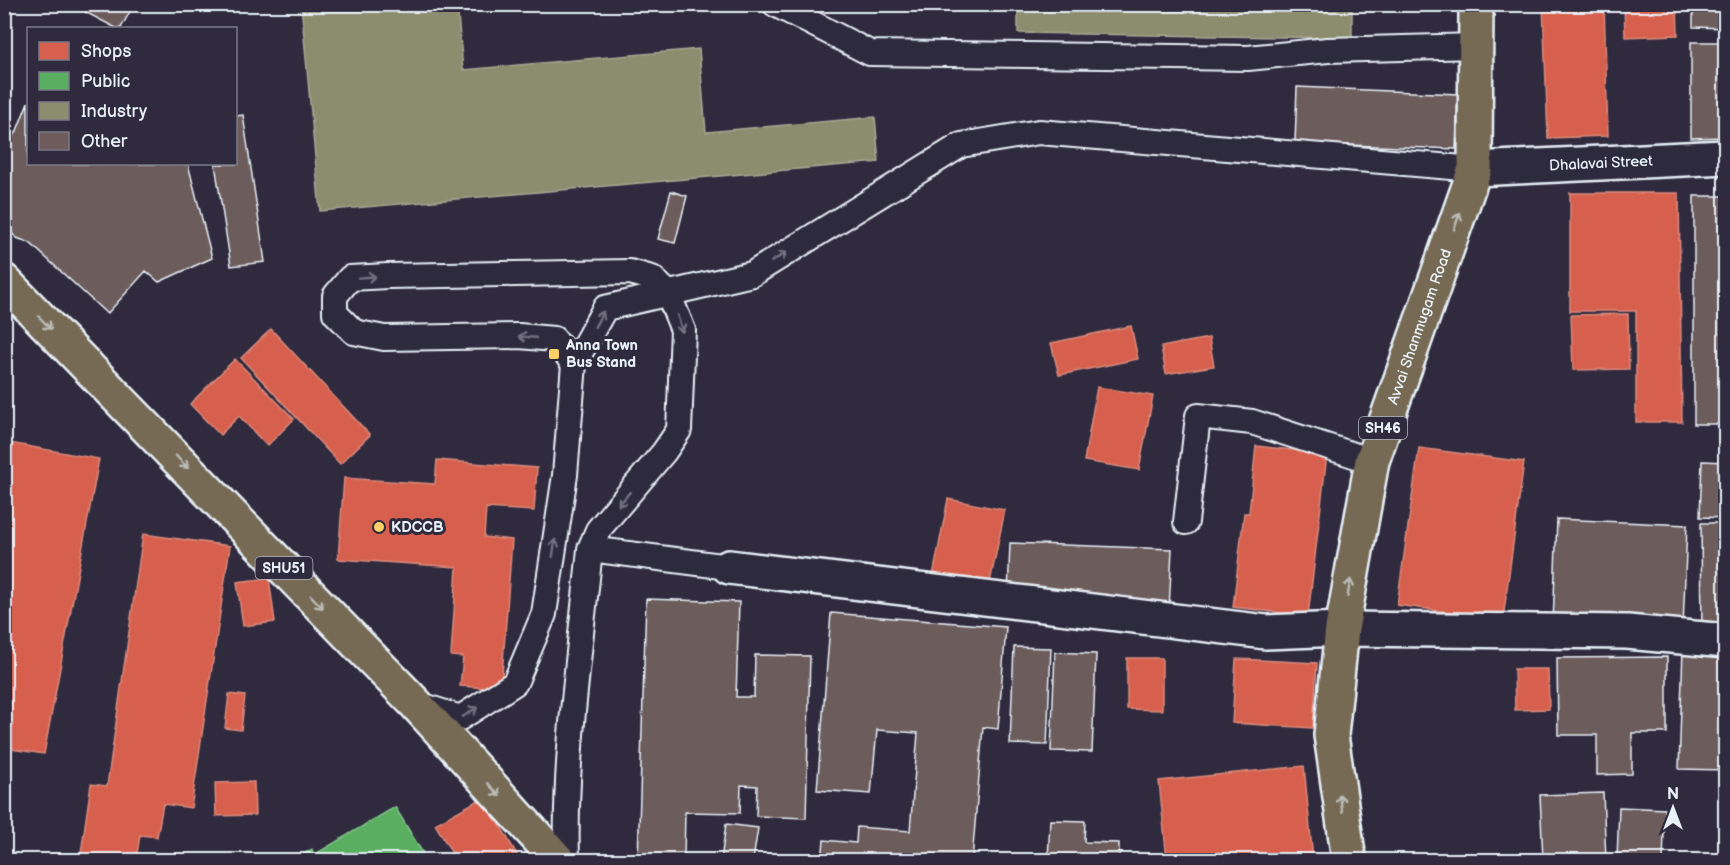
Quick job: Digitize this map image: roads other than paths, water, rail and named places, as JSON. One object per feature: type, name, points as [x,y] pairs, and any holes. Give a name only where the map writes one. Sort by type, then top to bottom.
[{"type":"main road","name":"Avvai Shanmugam Road","points":[[1349,861],[1331,735],[1342,629],[1372,461],[1475,169],[1476,4]]},
{"type":"main road","name":"SHU51","points":[[4,281],[416,703],[558,861]]},
{"type":"street","name":"Dhalavai Street","points":[[1475,169],[1725,158]]},
{"type":"street","points":[[729,567],[1266,632],[1342,629],[1627,632],[1725,642]]},
{"type":"lane","points":[[775,4],[870,52],[1248,58],[1328,50],[1477,46]]},
{"type":"lane","points":[[416,703],[460,718],[515,683],[544,614],[565,475],[574,364],[605,308],[752,274],[961,146],[1039,132],[1475,169]]},
{"type":"lane","points":[[567,861],[566,822],[570,752],[590,549],[598,530],[680,430],[683,330],[668,293],[652,278],[630,272],[399,275],[350,278],[335,296],[335,313],[354,332],[384,338],[519,336],[554,339],[574,364]]},
{"type":"lane","points":[[1186,522],[1198,416],[1252,422],[1372,461]]},
{"type":"lane","points":[[590,549],[729,567]]},
{"type":"place","name":"Anna Town Bus Stand","points":[[554,354]]},
{"type":"place","name":"KDCCB","points":[[379,527]]}]
